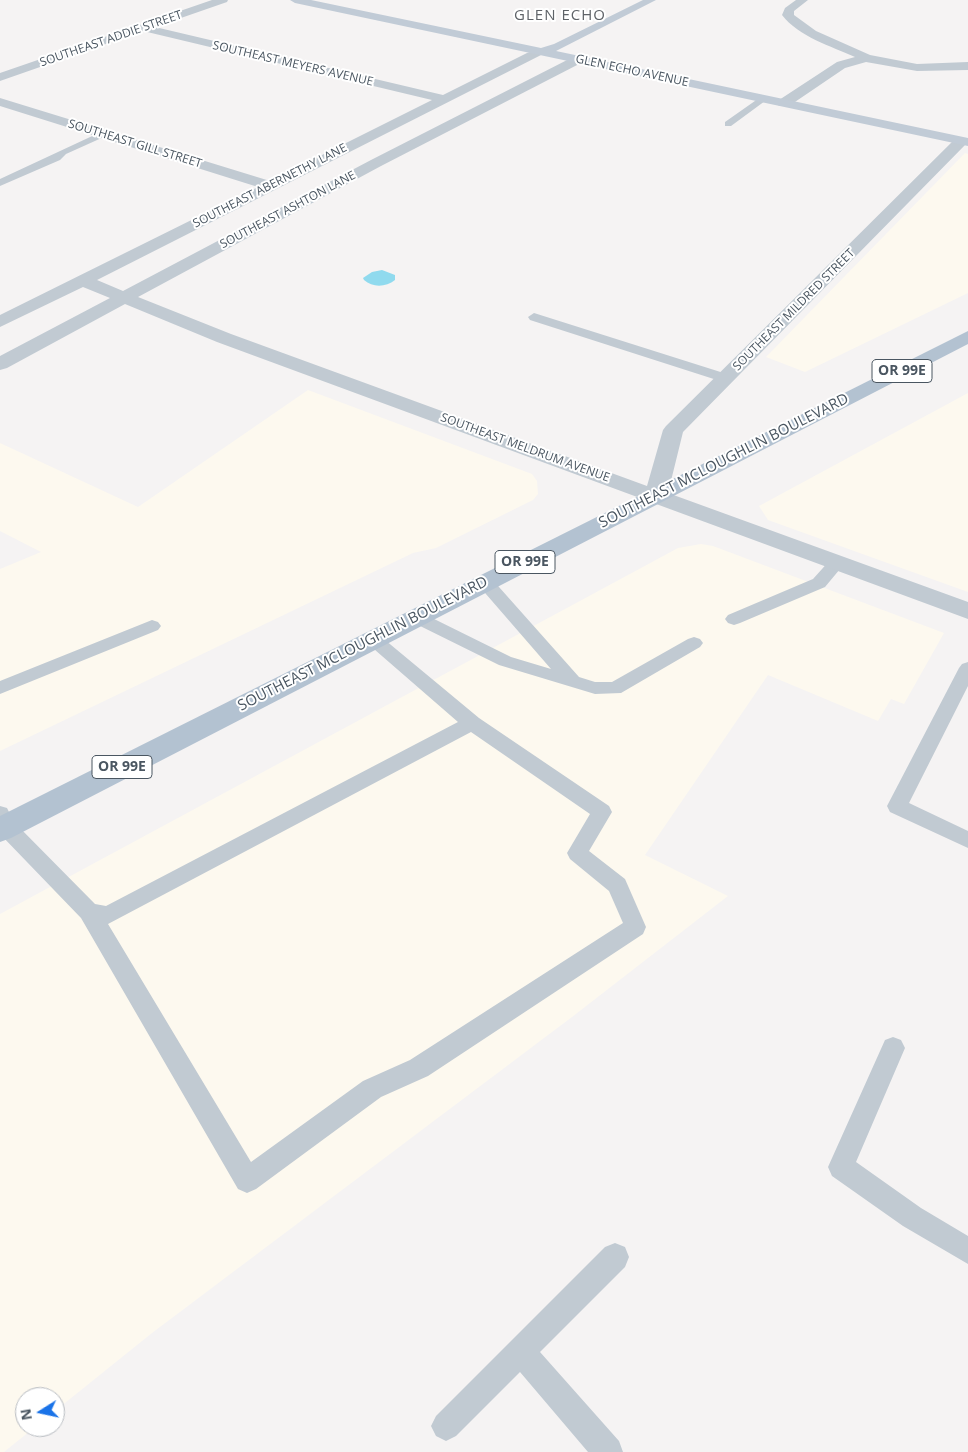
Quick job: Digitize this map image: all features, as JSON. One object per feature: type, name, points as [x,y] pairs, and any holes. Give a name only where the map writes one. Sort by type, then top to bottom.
[{"type":"main road","name":"SOUTHEAST MCLOUGHLIN BOULEVARD","points":[[2,824],[373,640],[968,337]]},
{"type":"street","name":"SOUTHEAST ADDIE STREET","points":[[0,77],[223,0]]},
{"type":"street","name":"GLEN ECHO AVENUE","points":[[295,0],[964,141]]},
{"type":"street","points":[[541,52],[558,47],[651,0]]},
{"type":"street","points":[[803,0],[789,10],[788,15],[796,24],[866,58],[916,68],[968,66]]},
{"type":"street","name":"SOUTHEAST MEYERS AVENUE","points":[[143,28],[444,99]]},
{"type":"street","name":"SOUTHEAST ABERNETHY LANE","points":[[0,322],[541,52]]},
{"type":"street","points":[[784,103],[841,65],[866,58]]},
{"type":"street","name":"SOUTHEAST ASHTON LANE","points":[[0,364],[392,154],[577,60]]},
{"type":"street","name":"SOUTHEAST GILL STREET","points":[[0,102],[271,186]]},
{"type":"street","name":"SOUTHEAST MILDRED STREET","points":[[656,495],[673,430],[964,141]]},
{"type":"street","name":"SOUTHEAST MELDRUM AVENUE","points":[[83,281],[224,338],[968,611]]},
{"type":"lane","points":[[728,124],[762,99]]},
{"type":"lane","points":[[0,183],[57,158],[63,152],[103,134]]},
{"type":"lane","points":[[534,318],[725,378]]},
{"type":"lane","points":[[734,619],[820,583],[837,562]]},
{"type":"lane","points":[[486,582],[573,682]]},
{"type":"lane","points":[[416,617],[505,661],[595,688],[615,688],[694,643]]},
{"type":"lane","points":[[0,688],[152,626]]},
{"type":"lane","points":[[2,824],[89,912],[246,1180],[372,1089],[419,1068],[635,927],[618,886],[577,853],[602,812],[472,723],[373,640]]},
{"type":"lane","points":[[968,668],[897,806],[968,840]]},
{"type":"lane","points":[[89,912],[108,915],[472,723]]},
{"type":"lane","points":[[893,1048],[841,1167],[912,1217],[968,1251]]},
{"type":"lane","points":[[446,1426],[615,1257]]},
{"type":"lane","points":[[521,1351],[608,1452]]},
{"type":"shaded area","points":[[965,153],[968,154],[968,293],[805,372],[766,357]]},
{"type":"shaded area","points":[[308,390],[532,474],[537,481],[538,494],[533,500],[436,548],[413,553],[0,751],[0,569],[41,552],[0,531],[0,443],[138,507]]},
{"type":"shaded area","points":[[968,393],[968,592],[768,520],[759,506]]},
{"type":"shaded area","points":[[701,544],[713,546],[944,633],[904,704],[891,699],[878,721],[768,675],[645,855],[728,896],[572,1017],[152,1333],[65,1403],[65,1387],[15,1387],[15,1437],[23,1437],[4,1452],[0,1452],[0,914],[678,548]]},
{"type":"water","points":[[382,270],[395,275],[395,280],[379,286],[368,283],[363,278],[372,272]]},
{"type":"district","name":"GLEN ECHO","points":[[560,16]]}]
